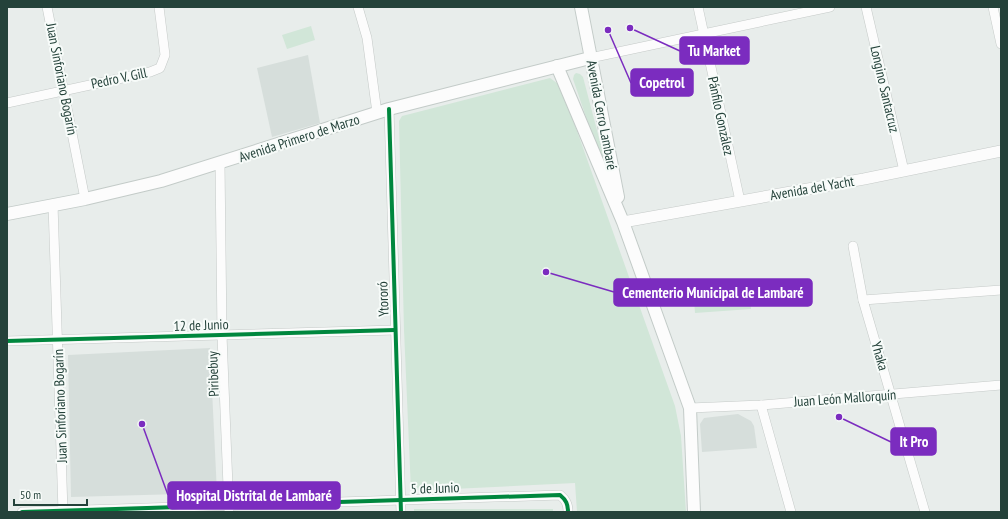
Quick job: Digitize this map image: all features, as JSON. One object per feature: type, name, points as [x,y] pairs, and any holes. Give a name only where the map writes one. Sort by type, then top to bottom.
[{"type":"main road","name":"Avenida Cerro Lambaré","points":[[581,7],[623,222]]},
{"type":"main road","name":"Avenida Primero de Marzo","points":[[7,214],[53,204],[86,199],[161,180],[220,163],[389,109],[590,58]]},
{"type":"main road","name":"Avenida Cerro Lambaré","points":[[557,66],[623,222],[690,408],[694,512]]},
{"type":"street","name":"Juan Sinforiano Bogarín","points":[[48,7],[86,199]]},
{"type":"street","name":"Pedro V. Gill","points":[[7,103],[150,72],[160,68],[165,55],[159,7]]},
{"type":"street","points":[[358,7],[367,38],[376,113]]},
{"type":"street","name":"Pánfilo González","points":[[698,7],[740,201]]},
{"type":"street","points":[[590,58],[830,7]]},
{"type":"street","name":"Longino Santacruz","points":[[866,7],[904,171]]},
{"type":"street","points":[[993,7],[1001,44]]},
{"type":"street","name":"Ytororó","points":[[389,109],[401,512]]},
{"type":"street","name":"Avenida del Yacht","points":[[623,222],[904,171],[1001,151]]},
{"type":"street","name":"Piribebuy","points":[[220,163],[222,335],[229,509]]},
{"type":"street","name":"Juan Sinforiano Bogarín","points":[[53,204],[63,511]]},
{"type":"street","name":"Yhaka","points":[[852,246],[863,300],[925,512]]},
{"type":"street","points":[[863,300],[1001,290]]},
{"type":"street","name":"12 de Junio","points":[[7,341],[395,330]]},
{"type":"street","name":"Juan León Mallorquín","points":[[690,408],[761,405],[1001,385]]},
{"type":"street","points":[[761,405],[791,512]]},
{"type":"street","name":"5 de Junio","points":[[22,512],[229,509],[401,500],[560,495],[565,499],[568,505],[568,512]]},
{"type":"shaded area","points":[[308,55],[320,123],[272,137],[257,68]]},
{"type":"shaded area","points":[[210,348],[217,493],[71,497],[68,355]]},
{"type":"shaded area","points":[[738,414],[751,421],[754,426],[757,448],[702,452],[700,424],[704,418]]},
{"type":"green space","points":[[311,26],[315,40],[287,49],[282,35]]},
{"type":"green space","points":[[576,73],[583,77],[604,157],[601,160],[573,79]]},
{"type":"green space","points":[[550,78],[561,86],[675,406],[681,436],[686,512],[577,512],[575,483],[411,491],[404,330],[399,121],[402,116]]},
{"type":"green space","points":[[749,281],[751,309],[695,313],[693,285]]},
{"type":"green space","points":[[414,509],[553,509],[553,512],[414,512]]},
{"type":"cycle path","points":[[389,109],[401,512]]},
{"type":"cycle path","points":[[7,341],[395,330]]},
{"type":"cycle path","points":[[22,512],[560,495],[566,502],[568,512]]},
{"type":"place","name":"Tu Market","points":[[630,28]]},
{"type":"place","name":"Copetrol","points":[[608,30]]},
{"type":"place","name":"Cementerio Municipal de Lambaré","points":[[546,272]]},
{"type":"place","name":"It Pro","points":[[839,417]]},
{"type":"place","name":"Hospital Distrital de Lambaré","points":[[142,424]]}]
